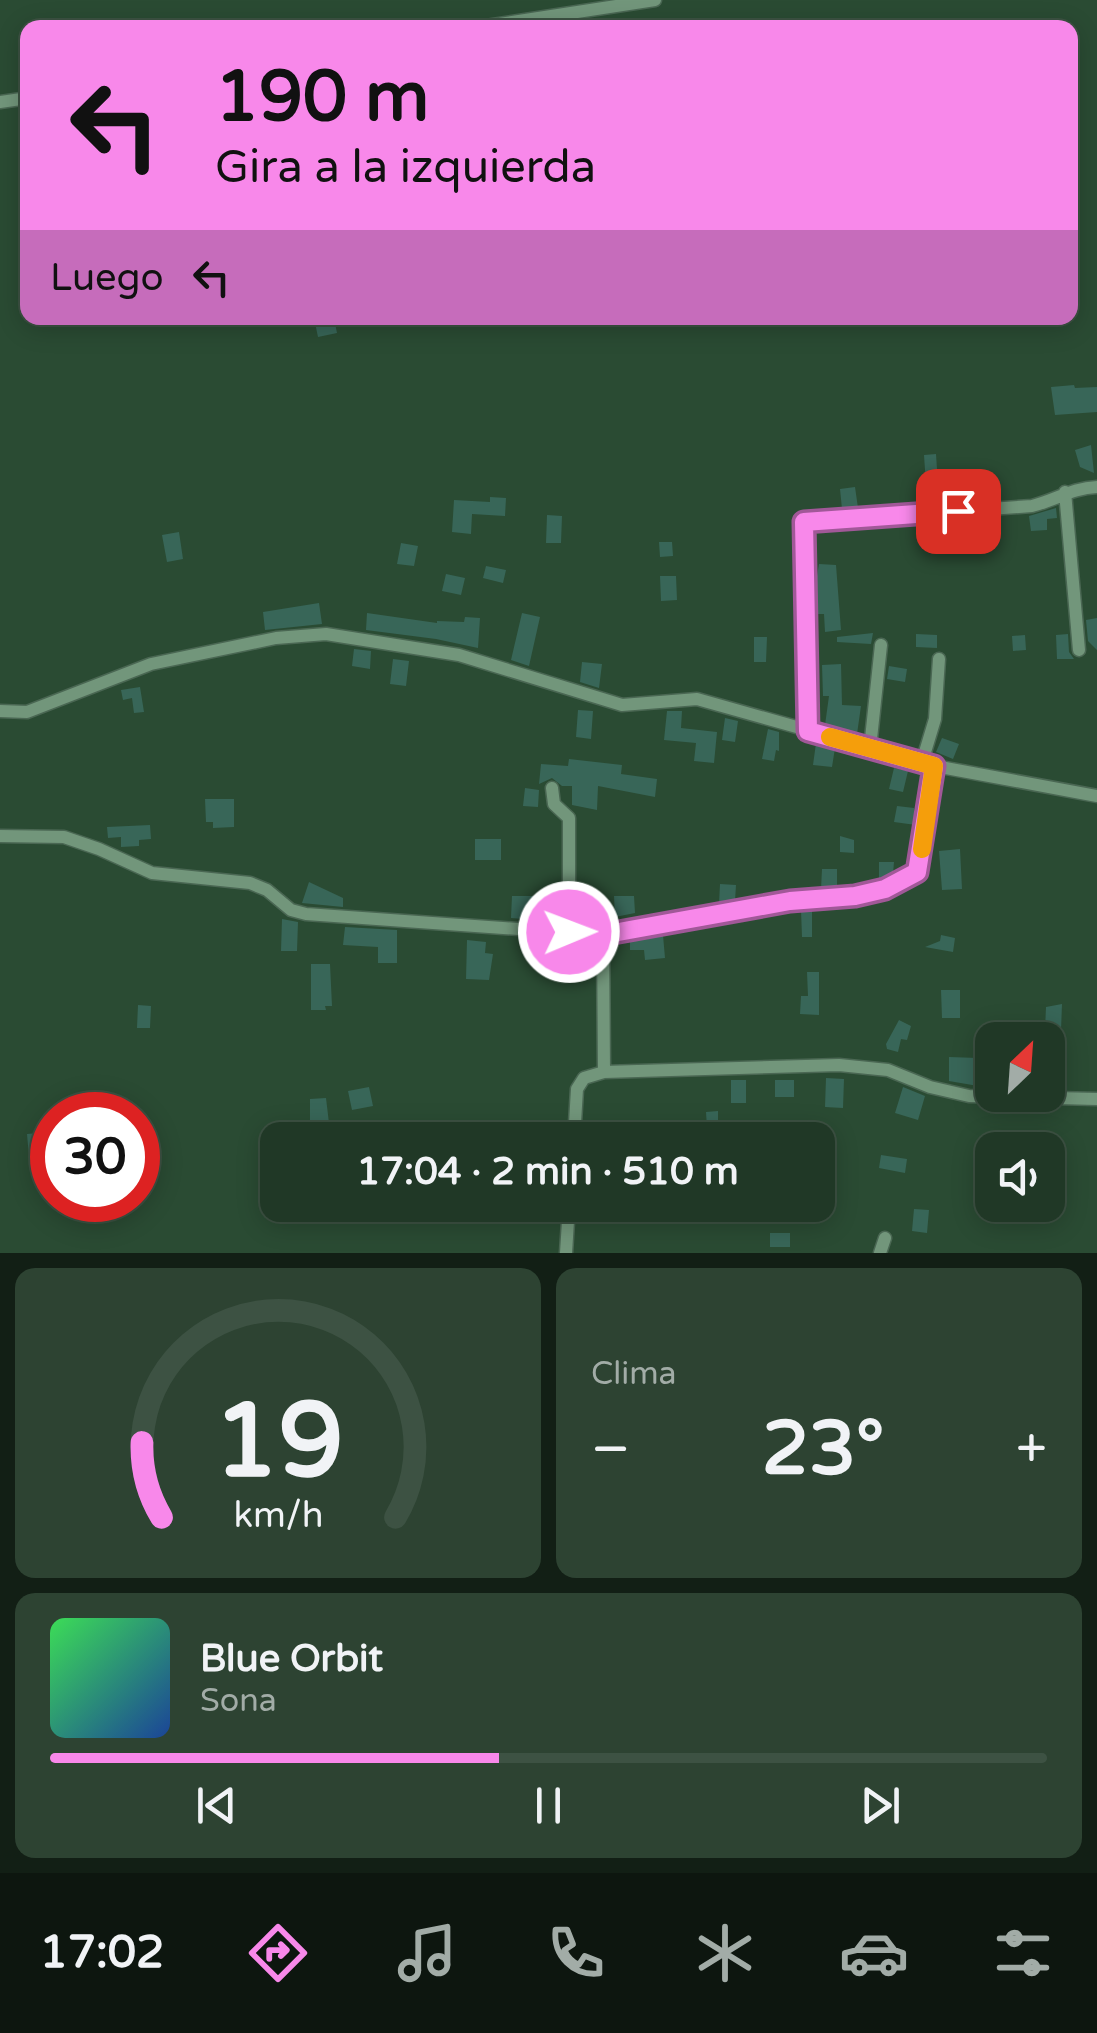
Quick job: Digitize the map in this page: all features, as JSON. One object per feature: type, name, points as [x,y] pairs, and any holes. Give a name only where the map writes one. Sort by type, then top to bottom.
[{"type":"street","points":[[526,20],[655,0]]},
{"type":"street","points":[[808,731],[804,522],[1032,506],[1077,488],[1097,487]]},
{"type":"street","points":[[1065,492],[1079,650]]},
{"type":"street","points":[[0,711],[28,712],[151,664],[276,638],[326,634],[459,655],[622,705],[697,699],[928,764],[1097,796]]},
{"type":"street","points":[[870,748],[881,645]]},
{"type":"street","points":[[0,836],[64,837],[152,873],[250,882],[291,910],[306,914],[602,935],[790,901],[855,896],[901,881],[920,866],[940,659]]},
{"type":"street","points":[[552,788],[554,804],[569,818],[569,932]]},
{"type":"street","points":[[602,935],[604,1072]]},
{"type":"street","points":[[575,1122],[577,1088],[584,1078],[604,1072],[839,1065],[888,1070],[930,1087],[969,1096],[1097,1099]]},
{"type":"street","points":[[566,1253],[568,1222]]},
{"type":"street","points":[[880,1253],[885,1238]]},
{"type":"building","points":[[315,325],[335,325],[337,333],[318,337]]},
{"type":"building","points":[[1051,387],[1097,387],[1097,412],[1055,415]]},
{"type":"building","points":[[1091,445],[1094,473],[1080,467],[1075,450]]},
{"type":"building","points":[[936,454],[938,484],[926,485],[924,455]]},
{"type":"building","points":[[855,487],[858,508],[842,509],[840,489]]},
{"type":"building","points":[[490,497],[506,498],[505,516],[472,514],[471,534],[452,532],[454,500],[490,502]]},
{"type":"building","points":[[1056,508],[1057,518],[1047,519],[1047,530],[1031,531],[1029,516]]},
{"type":"building","points":[[547,515],[562,516],[561,543],[546,543]]},
{"type":"building","points":[[179,532],[183,559],[167,562],[162,535]]},
{"type":"building","points":[[659,542],[672,542],[673,556],[660,557]]},
{"type":"building","points":[[401,543],[418,546],[414,566],[397,564]]},
{"type":"building","points":[[819,564],[836,565],[841,630],[825,632],[824,614],[818,614]]},
{"type":"building","points":[[486,566],[506,570],[503,583],[483,578]]},
{"type":"building","points":[[446,574],[465,578],[461,595],[442,591]]},
{"type":"building","points":[[660,576],[676,576],[677,600],[661,601]]},
{"type":"building","points":[[319,603],[322,624],[265,630],[263,612]]},
{"type":"building","points":[[367,613],[437,623],[480,618],[478,648],[366,630]]},
{"type":"building","points":[[522,613],[540,617],[529,666],[511,660]]},
{"type":"building","points":[[1097,618],[1097,650],[1088,641],[1086,620]]},
{"type":"building","points":[[873,633],[871,644],[837,642],[837,637]]},
{"type":"building","points":[[916,634],[937,635],[937,648],[916,647]]},
{"type":"building","points":[[1068,634],[1069,652],[1074,659],[1057,659],[1056,635]]},
{"type":"building","points":[[1025,635],[1026,650],[1013,651],[1012,636]]},
{"type":"building","points":[[754,637],[767,637],[766,662],[754,662]]},
{"type":"building","points":[[354,649],[371,651],[370,669],[352,666]]},
{"type":"building","points":[[393,659],[409,661],[406,686],[390,684]]},
{"type":"building","points":[[582,662],[602,664],[599,688],[580,682]]},
{"type":"building","points":[[841,664],[842,705],[861,706],[857,734],[825,725],[829,696],[823,696],[822,665]]},
{"type":"building","points":[[889,666],[907,669],[905,682],[887,679]]},
{"type":"building","points":[[140,687],[144,712],[134,713],[132,698],[123,700],[121,690]]},
{"type":"building","points":[[578,710],[593,711],[591,739],[576,737]]},
{"type":"building","points":[[667,711],[682,711],[681,728],[717,732],[714,763],[694,761],[696,743],[664,740]]},
{"type":"building","points":[[725,718],[738,721],[735,742],[722,740]]},
{"type":"building","points":[[768,729],[779,732],[779,751],[776,750],[774,761],[762,759]]},
{"type":"building","points":[[942,738],[959,744],[953,759],[936,752]]},
{"type":"building","points":[[816,743],[835,748],[832,767],[813,765]]},
{"type":"building","points":[[569,759],[622,765],[621,774],[657,779],[655,797],[598,786],[597,810],[572,805],[572,786],[562,786],[552,778],[539,784],[541,764],[568,766]]},
{"type":"building","points":[[894,768],[908,771],[903,792],[889,789]]},
{"type":"building","points":[[525,788],[539,790],[538,807],[523,806]]},
{"type":"building","points":[[205,799],[234,799],[234,827],[213,828],[213,822],[206,822]]},
{"type":"building","points":[[897,806],[914,808],[916,825],[894,822]]},
{"type":"building","points":[[150,825],[151,839],[139,840],[139,846],[121,847],[121,837],[108,838],[107,827]]},
{"type":"building","points":[[840,836],[854,840],[854,853],[840,852]]},
{"type":"building","points":[[475,839],[501,839],[501,860],[475,860]]},
{"type":"building","points":[[960,849],[962,889],[942,890],[939,851]]},
{"type":"building","points":[[879,862],[894,862],[893,874],[879,880]]},
{"type":"building","points":[[822,869],[837,869],[837,888],[821,889]]},
{"type":"building","points":[[309,882],[343,898],[343,907],[302,903]]},
{"type":"building","points":[[720,884],[736,885],[735,901],[719,904]]},
{"type":"building","points":[[512,896],[559,896],[559,922],[511,918]]},
{"type":"building","points":[[614,896],[634,896],[635,913],[615,917]]},
{"type":"building","points":[[801,910],[812,910],[812,937],[802,937]]},
{"type":"building","points":[[282,919],[298,922],[297,951],[281,951]]},
{"type":"building","points":[[345,927],[397,930],[397,963],[378,963],[378,947],[343,945]]},
{"type":"building","points":[[663,935],[665,958],[645,960],[644,950],[630,950],[630,940]]},
{"type":"building","points":[[941,935],[955,938],[953,952],[925,947],[940,941]]},
{"type":"building","points":[[467,940],[486,942],[485,953],[493,954],[489,980],[466,979]]},
{"type":"building","points":[[554,947],[568,948],[564,975],[546,975],[547,962],[554,962]]},
{"type":"building","points":[[311,964],[330,964],[332,1006],[325,1006],[326,1010],[311,1010]]},
{"type":"building","points":[[807,972],[819,972],[819,1015],[800,1014],[801,996],[808,996]]},
{"type":"building","points":[[941,990],[960,990],[960,1018],[942,1018]]},
{"type":"building","points":[[1062,1004],[1061,1022],[1045,1022],[1046,1007]]},
{"type":"building","points":[[138,1005],[151,1006],[150,1028],[137,1028]]},
{"type":"building","points":[[899,1020],[911,1026],[907,1040],[901,1039],[898,1052],[887,1049],[886,1044]]},
{"type":"building","points":[[949,1057],[975,1058],[975,1085],[949,1081]]},
{"type":"building","points":[[826,1078],[844,1079],[843,1108],[825,1107]]},
{"type":"building","points":[[731,1080],[746,1080],[746,1103],[731,1103]]},
{"type":"building","points":[[775,1080],[794,1080],[794,1097],[775,1097]]},
{"type":"building","points":[[369,1087],[373,1106],[352,1110],[348,1091]]},
{"type":"building","points":[[903,1087],[925,1096],[918,1120],[895,1113]]},
{"type":"building","points":[[326,1098],[329,1122],[310,1122],[310,1099]]},
{"type":"building","points":[[718,1111],[718,1122],[707,1122],[706,1112]]},
{"type":"building","points":[[881,1155],[907,1159],[905,1173],[879,1168]]},
{"type":"building","points":[[914,1209],[929,1210],[927,1233],[912,1231]]},
{"type":"building","points":[[770,1233],[790,1233],[790,1247],[770,1247]]},
{"type":"slow traffic","points":[[830,737],[934,766],[922,849]]},
{"type":"route","points":[[569,932],[602,935],[790,901],[855,896],[885,889],[917,872],[934,766],[808,731],[804,522],[958,511]]}]
